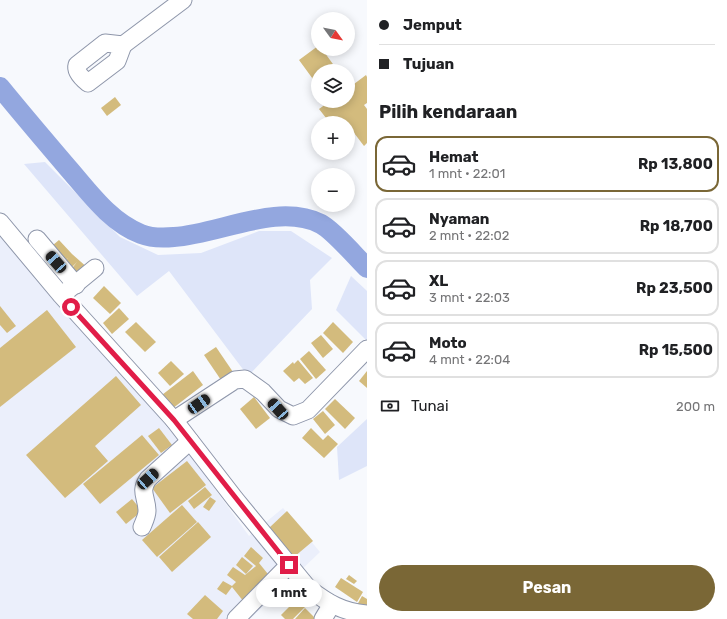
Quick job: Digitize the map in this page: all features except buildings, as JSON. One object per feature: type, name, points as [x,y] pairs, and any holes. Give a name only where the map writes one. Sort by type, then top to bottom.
[{"type":"street","points":[[123,45],[183,0]]},
{"type":"street","points":[[2,230],[174,420],[308,588],[330,604],[352,613],[367,614]]},
{"type":"street","points":[[37,239],[76,284]]},
{"type":"street","points":[[61,295],[95,268]]},
{"type":"street","points":[[174,420],[235,380],[245,379],[263,392],[278,409],[293,416],[303,413],[308,410],[367,349]]},
{"type":"street","points":[[142,527],[147,511],[143,492],[144,484],[190,441]]},
{"type":"street","points":[[236,619],[289,565]]},
{"type":"street","points":[[323,619],[329,609],[330,604]]},
{"type":"shaded area","points":[[45,162],[120,237],[158,255],[201,253],[259,231],[291,231],[332,258],[310,280],[312,309],[248,376],[169,271],[137,296],[24,164]]},
{"type":"shaded area","points":[[0,236],[182,443],[249,536],[283,508],[320,552],[250,619],[0,619]]},
{"type":"shaded area","points":[[351,276],[367,291],[367,341],[336,310]]},
{"type":"shaded area","points":[[367,419],[367,466],[339,480],[337,447]]},
{"type":"waterway","points":[[0,87],[101,206],[119,222],[130,229],[149,236],[170,237],[192,235],[249,221],[268,218],[286,216],[304,218],[326,227],[367,268]]},
{"type":"route","points":[[71,307],[174,420],[289,565]]}]
